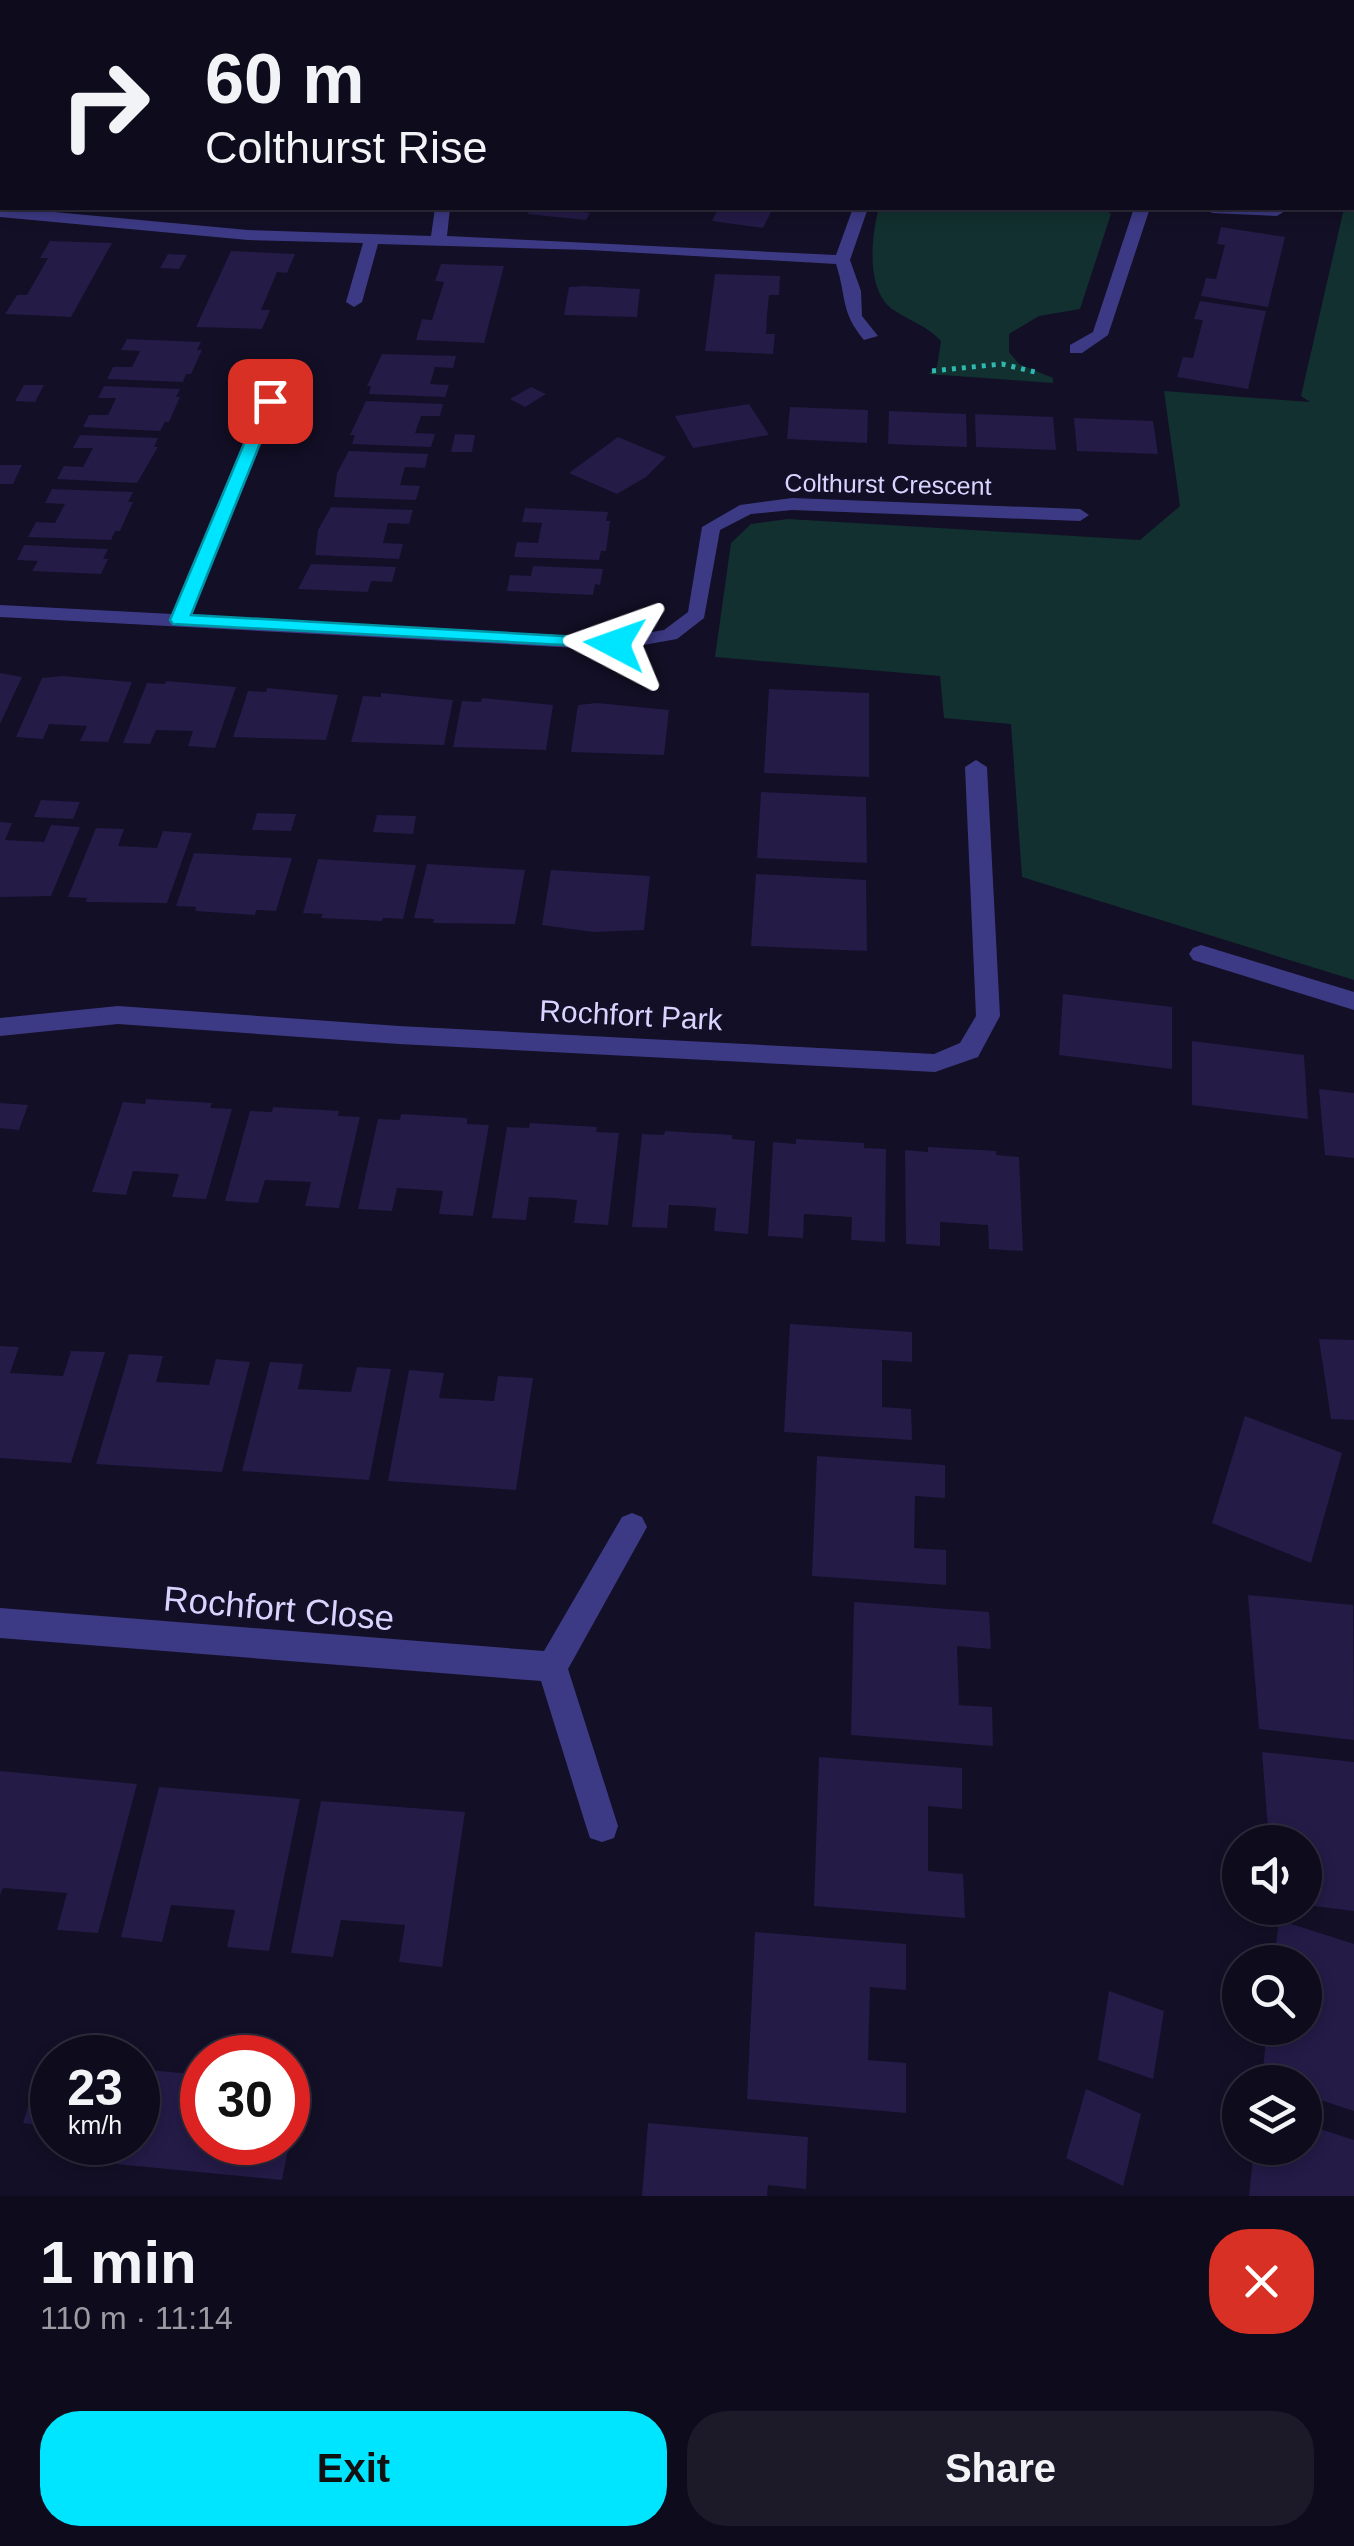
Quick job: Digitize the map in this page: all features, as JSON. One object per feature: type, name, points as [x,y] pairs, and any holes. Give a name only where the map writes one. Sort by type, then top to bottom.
[{"type":"street","points":[[0,212],[30,210],[248,234],[842,260]]},
{"type":"street","points":[[438,243],[444,210]]},
{"type":"street","points":[[860,210],[842,260],[853,291],[854,318],[870,336]]},
{"type":"street","points":[[1076,349],[1100,335],[1141,210]]},
{"type":"street","points":[[1255,210],[1277,211]]},
{"type":"street","points":[[354,302],[372,241]]},
{"type":"street","points":[[180,620],[270,401]]},
{"type":"street","name":"Colthurst Crescent","points":[[0,610],[615,644],[670,634],[697,614],[711,527],[747,509],[792,504],[1080,516]]},
{"type":"street","name":"Rochfort Park","points":[[0,1026],[118,1015],[399,1035],[935,1063],[969,1050],[988,1016],[976,767]]},
{"type":"street","points":[[1201,954],[1354,1001]]},
{"type":"street","points":[[602,1826],[552,1667],[632,1526]]},
{"type":"street","name":"Rochfort Close","points":[[0,1623],[552,1667]]},
{"type":"path","points":[[932,371],[1002,364],[1035,372]]},
{"type":"green space","points":[[879,210],[1106,210],[1111,214],[1080,309],[1039,316],[1009,334],[1009,352],[1019,364],[1053,378],[1053,383],[928,374],[937,367],[941,341],[885,303],[875,278],[874,233]]},
{"type":"green space","points":[[1344,210],[1354,210],[1354,980],[1022,877],[1011,724],[944,718],[940,676],[715,657],[731,543],[751,524],[788,519],[1140,540],[1180,506],[1164,391],[1310,402],[1301,396]]},
{"type":"building","points":[[530,210],[590,213],[586,220],[527,214]]},
{"type":"building","points":[[717,210],[772,210],[763,228],[712,221]]},
{"type":"building","points":[[1221,227],[1285,237],[1268,307],[1201,296],[1206,278],[1216,279],[1225,245],[1217,244]]},
{"type":"building","points":[[50,241],[112,243],[71,317],[5,314],[17,295],[27,295],[48,258],[40,258]]},
{"type":"building","points":[[231,251],[295,254],[287,273],[277,272],[261,310],[270,310],[262,329],[196,327]]},
{"type":"building","points":[[168,254],[187,255],[179,269],[160,268]]},
{"type":"building","points":[[441,264],[504,266],[484,343],[416,340],[422,319],[432,320],[444,282],[435,281]]},
{"type":"building","points":[[715,274],[780,276],[779,295],[769,295],[767,314],[766,334],[775,334],[773,354],[705,351]]},
{"type":"building","points":[[569,287],[640,289],[637,317],[564,315]]},
{"type":"building","points":[[1200,301],[1266,311],[1248,389],[1177,377],[1183,357],[1193,358],[1203,320],[1194,319]]},
{"type":"building","points":[[127,339],[201,342],[197,350],[202,350],[183,382],[107,379],[113,367],[132,367],[140,351],[121,350]]},
{"type":"building","points":[[382,354],[456,356],[453,368],[435,367],[430,384],[449,385],[445,397],[369,394],[371,386],[367,386]]},
{"type":"building","points":[[24,385],[44,385],[35,402],[15,401]]},
{"type":"building","points":[[104,386],[180,389],[176,397],[180,397],[169,422],[160,431],[83,427],[89,415],[108,415],[116,398],[98,398]]},
{"type":"building","points":[[531,387],[546,394],[525,407],[510,399]]},
{"type":"building","points":[[366,401],[443,404],[440,416],[421,416],[415,433],[435,434],[431,447],[352,444],[355,435],[350,435]]},
{"type":"building","points":[[749,404],[769,435],[693,448],[675,416]]},
{"type":"building","points":[[790,407],[868,410],[867,443],[787,439]]},
{"type":"building","points":[[889,411],[966,414],[967,447],[888,444]]},
{"type":"building","points":[[975,414],[1053,417],[1056,450],[976,447]]},
{"type":"building","points":[[1074,418],[1153,421],[1158,454],[1077,451]]},
{"type":"building","points":[[455,434],[475,435],[472,452],[451,452]]},
{"type":"building","points":[[80,435],[158,438],[154,447],[158,447],[137,483],[57,479],[64,466],[83,467],[93,448],[73,448]]},
{"type":"building","points":[[618,437],[666,457],[646,477],[617,494],[569,473]]},
{"type":"building","points":[[349,451],[428,454],[425,468],[405,467],[400,485],[420,486],[416,500],[334,497],[337,473]]},
{"type":"building","points":[[0,465],[22,465],[13,484],[0,484]]},
{"type":"building","points":[[52,489],[133,492],[128,502],[133,502],[120,531],[115,531],[111,540],[28,537],[36,522],[55,523],[65,504],[45,503]]},
{"type":"building","points":[[331,507],[413,510],[409,524],[388,523],[383,543],[403,544],[399,559],[315,555],[318,530]]},
{"type":"building","points":[[525,508],[608,512],[606,551],[601,551],[599,560],[514,557],[517,542],[538,543],[542,523],[522,522]]},
{"type":"building","points":[[24,545],[108,549],[103,559],[108,559],[101,574],[32,571],[38,561],[17,560]]},
{"type":"building","points":[[311,564],[396,567],[392,582],[371,581],[368,592],[298,589]]},
{"type":"building","points":[[533,566],[603,569],[593,595],[507,591],[510,575],[531,576]]},
{"type":"building","points":[[0,673],[22,677],[0,724]]},
{"type":"building","points":[[42,678],[132,682],[108,742],[80,741],[87,726],[49,724],[43,739],[16,737]]},
{"type":"building","points":[[147,683],[236,687],[215,748],[188,746],[193,731],[156,730],[150,744],[123,743]]},
{"type":"building","points":[[267,688],[338,695],[326,740],[233,737],[248,691],[266,692]]},
{"type":"building","points":[[769,689],[869,693],[869,777],[764,773]]},
{"type":"building","points":[[381,693],[453,700],[444,745],[351,742],[363,696],[381,697]]},
{"type":"building","points":[[482,698],[553,705],[546,750],[453,747],[462,701],[481,702]]},
{"type":"building","points":[[597,703],[669,710],[664,755],[571,752],[578,705]]},
{"type":"building","points":[[761,792],[866,797],[867,863],[757,858]]},
{"type":"building","points":[[41,800],[80,802],[73,819],[34,817]]},
{"type":"building","points":[[257,813],[296,814],[291,831],[252,830]]},
{"type":"building","points":[[377,815],[416,816],[413,834],[373,832]]},
{"type":"building","points":[[0,822],[12,823],[5,840],[44,842],[51,825],[80,827],[51,896],[0,897]]},
{"type":"building","points":[[96,828],[124,829],[118,846],[157,848],[163,831],[192,833],[167,903],[86,902],[87,898],[68,897]]},
{"type":"building","points":[[194,853],[292,858],[276,911],[256,910],[255,915],[176,906]]},
{"type":"building","points":[[318,859],[416,865],[403,919],[321,918],[323,914],[303,913]]},
{"type":"building","points":[[427,864],[525,870],[515,924],[433,923],[434,919],[414,918]]},
{"type":"building","points":[[551,870],[650,876],[644,930],[593,932],[542,925]]},
{"type":"building","points":[[756,874],[866,880],[867,951],[751,946]]},
{"type":"building","points":[[1063,994],[1172,1007],[1172,1069],[1059,1055]]},
{"type":"building","points":[[1192,1041],[1304,1055],[1308,1119],[1192,1105]]},
{"type":"building","points":[[1319,1089],[1354,1093],[1354,1158],[1325,1155]]},
{"type":"building","points":[[146,1099],[212,1103],[210,1108],[232,1109],[206,1199],[172,1197],[179,1174],[133,1171],[126,1195],[92,1192],[123,1102],[145,1104]]},
{"type":"building","points":[[0,1103],[28,1105],[19,1130],[0,1128]]},
{"type":"building","points":[[273,1107],[339,1111],[338,1116],[360,1117],[339,1208],[305,1206],[311,1182],[265,1180],[258,1203],[225,1201],[250,1111],[272,1112]]},
{"type":"building","points":[[401,1114],[467,1118],[467,1124],[489,1125],[473,1216],[439,1214],[443,1191],[397,1188],[392,1211],[358,1209],[378,1119],[400,1120]]},
{"type":"building","points":[[530,1123],[597,1127],[596,1132],[619,1133],[608,1225],[574,1223],[577,1200],[553,1198],[529,1197],[526,1220],[492,1218],[507,1127],[529,1128]]},
{"type":"building","points":[[665,1131],[732,1135],[732,1139],[755,1141],[748,1234],[714,1231],[716,1208],[692,1206],[669,1205],[667,1228],[632,1227],[642,1134],[664,1135]]},
{"type":"building","points":[[796,1139],[864,1143],[864,1148],[886,1149],[885,1242],[851,1240],[852,1217],[804,1214],[803,1238],[768,1236],[773,1142],[796,1144]]},
{"type":"building","points":[[928,1147],[996,1151],[996,1155],[1019,1157],[1023,1251],[989,1249],[988,1225],[940,1222],[940,1246],[906,1244],[905,1150],[928,1152]]},
{"type":"building","points":[[790,1324],[912,1332],[912,1362],[882,1360],[882,1407],[911,1409],[912,1440],[784,1432]]},
{"type":"building","points":[[1319,1339],[1354,1340],[1354,1420],[1331,1419]]},
{"type":"building","points":[[0,1346],[19,1347],[10,1373],[63,1376],[71,1351],[105,1352],[71,1463],[0,1458]]},
{"type":"building","points":[[129,1354],[163,1356],[156,1382],[209,1385],[216,1359],[250,1362],[222,1472],[96,1464]]},
{"type":"building","points":[[270,1362],[303,1364],[298,1389],[351,1392],[357,1367],[391,1369],[369,1480],[242,1471]]},
{"type":"building","points":[[409,1370],[444,1373],[439,1398],[494,1401],[498,1376],[533,1378],[516,1490],[388,1481]]},
{"type":"building","points":[[1245,1416],[1342,1453],[1311,1563],[1212,1523]]},
{"type":"building","points":[[817,1456],[945,1465],[945,1498],[915,1496],[914,1548],[946,1550],[946,1585],[812,1576]]},
{"type":"building","points":[[1248,1595],[1353,1605],[1354,1740],[1259,1729]]},
{"type":"building","points":[[854,1602],[989,1612],[991,1649],[957,1646],[959,1705],[992,1707],[993,1746],[851,1735]]},
{"type":"building","points":[[1262,1752],[1354,1762],[1354,1911],[1322,1907],[1322,1825],[1268,1825]]},
{"type":"building","points":[[819,1757],[962,1768],[962,1809],[928,1806],[928,1871],[963,1874],[965,1918],[814,1906]]},
{"type":"building","points":[[0,1771],[137,1784],[98,1933],[57,1930],[67,1893],[3,1888],[0,1895]]},
{"type":"building","points":[[159,1787],[300,1799],[269,1951],[227,1947],[235,1910],[171,1905],[162,1942],[121,1937]]},
{"type":"building","points":[[321,1801],[465,1812],[442,1967],[399,1962],[405,1925],[341,1920],[333,1957],[291,1953]]},
{"type":"building","points":[[1278,1925],[1295,1925],[1354,1944],[1354,2111],[1322,2101],[1322,2065],[1264,2065],[1265,2045],[1322,2045],[1322,1945],[1276,1945]]},
{"type":"building","points":[[755,1932],[906,1944],[906,1990],[870,1987],[868,2060],[906,2063],[906,2113],[747,2099]]},
{"type":"building","points":[[1109,1991],[1164,2011],[1153,2079],[1098,2060]]},
{"type":"building","points":[[160,2071],[180,2073],[180,2165],[285,2165],[282,2180],[125,2165],[160,2165]]},
{"type":"building","points":[[1086,2089],[1141,2114],[1123,2186],[1066,2158]]},
{"type":"building","points":[[30,2101],[30,2124],[23,2123]]},
{"type":"building","points":[[648,2123],[808,2137],[806,2189],[768,2185],[767,2196],[642,2196]]},
{"type":"building","points":[[1322,2130],[1354,2140],[1354,2196],[1249,2196],[1252,2165],[1322,2165]]},
{"type":"route","points":[[270,401],[180,620],[615,644]]}]
